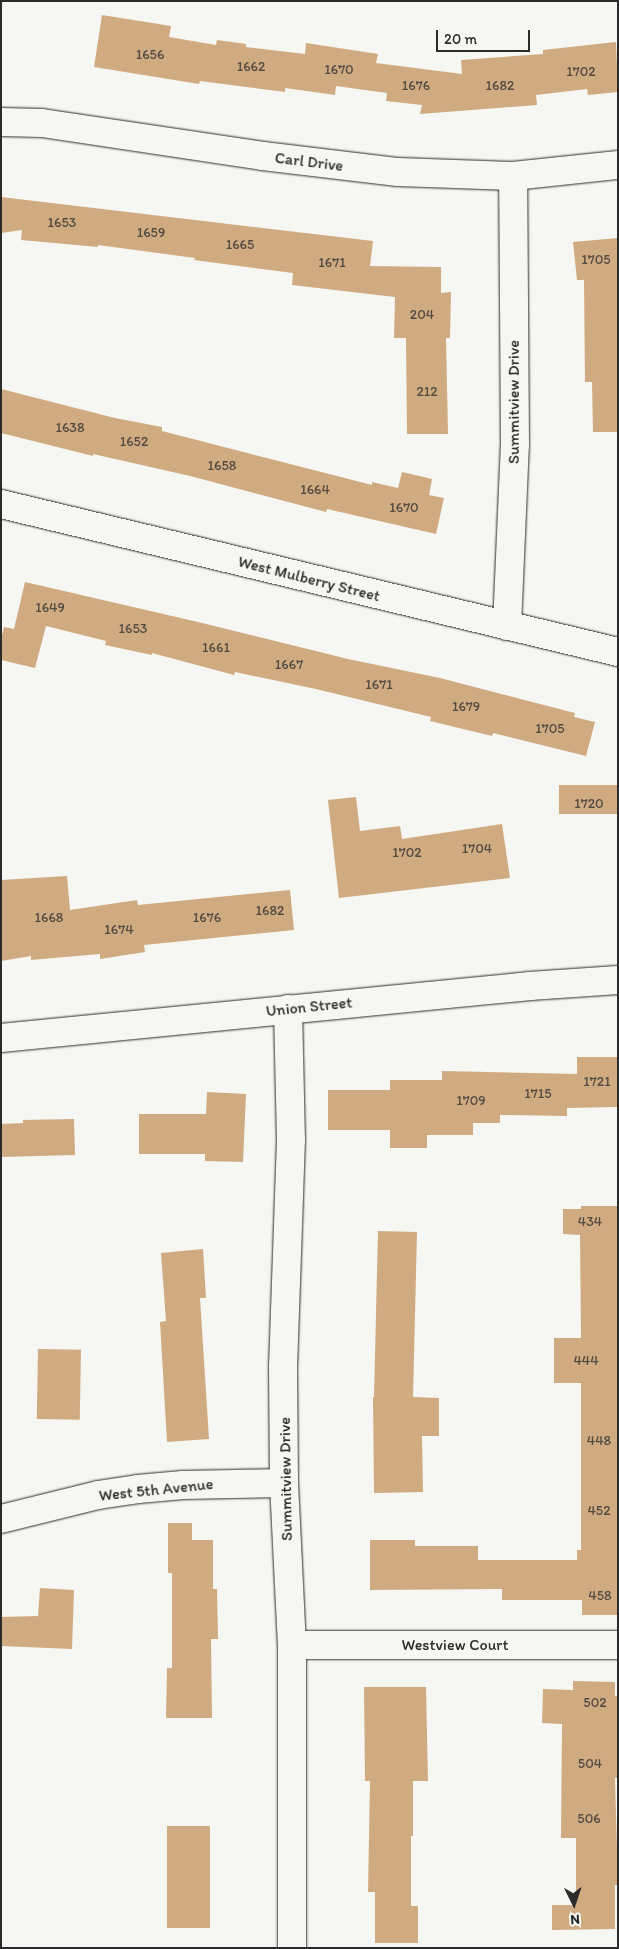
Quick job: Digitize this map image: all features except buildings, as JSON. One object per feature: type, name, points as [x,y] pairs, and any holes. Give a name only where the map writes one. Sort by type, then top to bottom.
[{"type":"street","name":"Carl Drive","points":[[1,122],[42,123],[263,156],[398,172],[513,176],[618,165]]},
{"type":"street","name":"Summitview Drive","points":[[507,626],[515,445],[513,176]]},
{"type":"street","name":"West Mulberry Street","points":[[1,504],[618,652]]},
{"type":"street","name":"Union Street","points":[[1,1038],[288,1009],[618,980]]},
{"type":"street","name":"Summitview Drive","points":[[288,1009],[291,1139],[284,1366],[284,1483],[292,1645],[292,1948]]},
{"type":"street","name":"West 5th Avenue","points":[[1,1520],[98,1495],[138,1489],[218,1483],[284,1483]]},
{"type":"street","name":"Westview Court","points":[[292,1645],[618,1645]]}]
